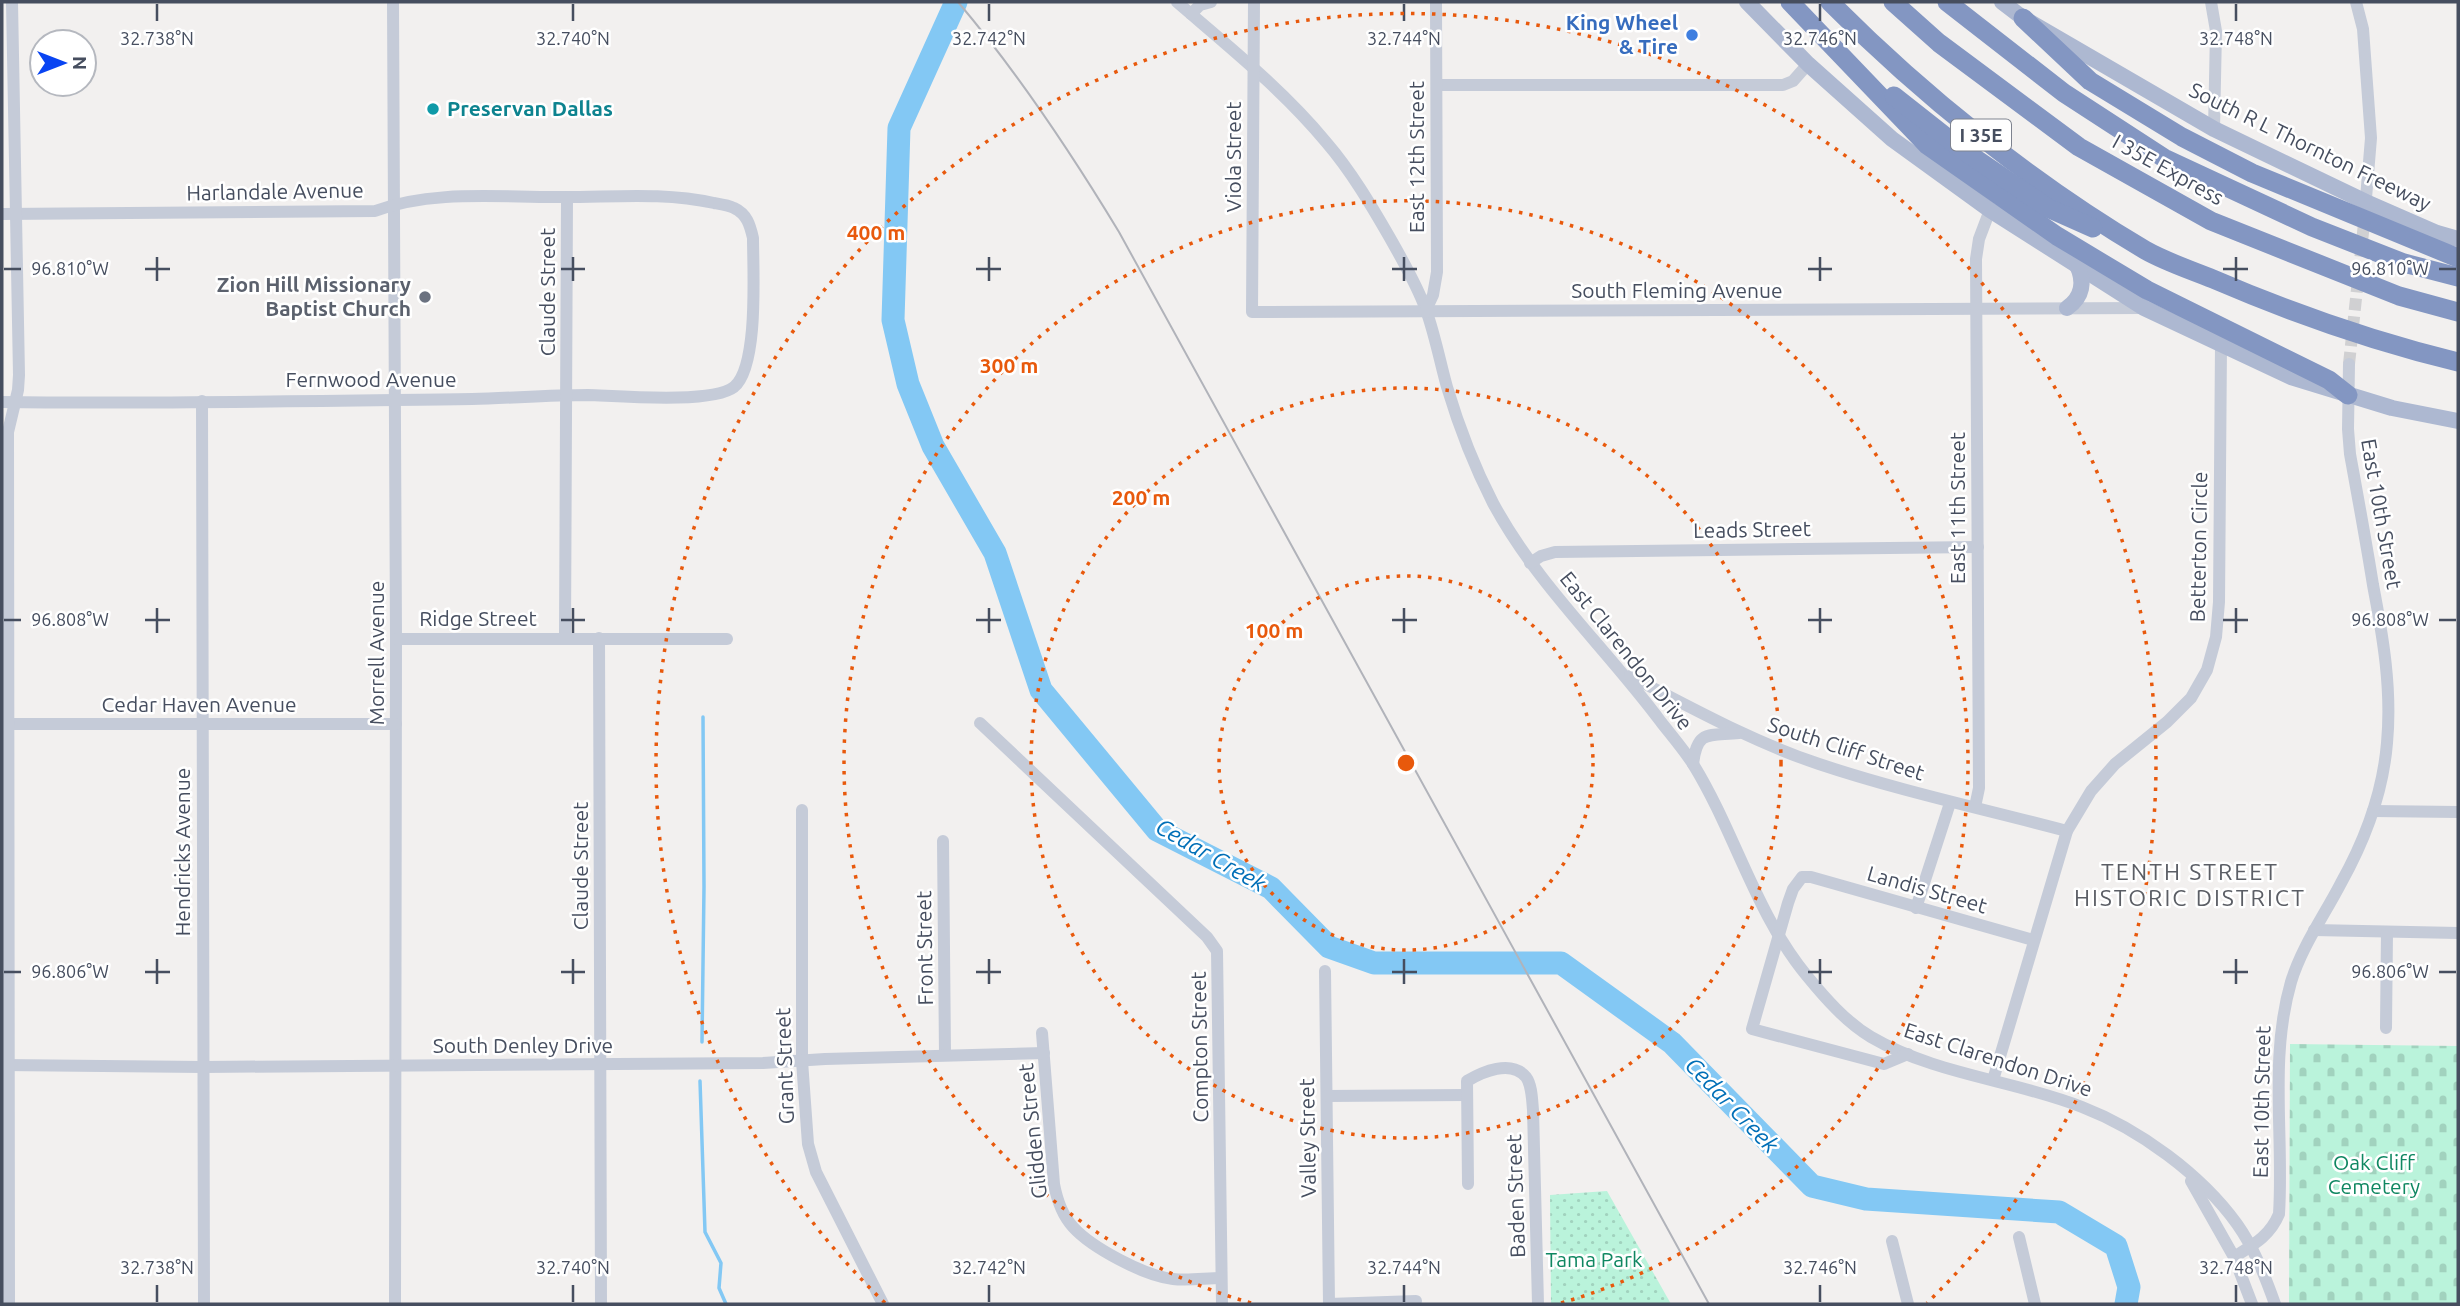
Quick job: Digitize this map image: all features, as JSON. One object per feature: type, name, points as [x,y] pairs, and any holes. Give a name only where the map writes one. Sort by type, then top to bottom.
[{"type":"highway","points":[[1772,2],[1960,148],[2048,208],[2147,251]]},
{"type":"highway","points":[[1790,2],[1927,145],[1938,153],[2057,236],[2147,290],[2329,380],[2348,395]]},
{"type":"highway","name":"I 35E","points":[[1830,2],[1882,53],[1951,112],[2052,190],[2147,251],[2308,316],[2391,345],[2458,362]]},
{"type":"highway","name":"I 35E Express","points":[[1893,2],[1938,43],[2079,147],[2211,221],[2399,296],[2458,312]]},
{"type":"highway","points":[[1947,2],[2064,93],[2164,158],[2312,227],[2404,263],[2458,277]]},
{"type":"highway","points":[[2023,18],[2090,81],[2182,137],[2252,173],[2458,258]]},
{"type":"main road","points":[[1747,2],[1808,64],[1892,139],[1990,210],[2144,308],[2291,377],[2392,408],[2458,421]]},
{"type":"main road","name":"South R L Thornton Freeway","points":[[2002,2],[2023,18],[2214,129],[2366,208],[2458,239]]},
{"type":"main road","points":[[2067,308],[2078,298],[2081,290],[2082,275],[2077,265]]},
{"type":"street","points":[[9,1304],[5,724],[8,432],[19,375],[12,2]]},
{"type":"street","name":"Morrell Avenue","points":[[393,2],[396,399],[395,1304]]},
{"type":"street","name":"East Clarendon Drive","points":[[1177,2],[1301,114],[1353,177],[1405,265],[1426,310],[1448,391],[1469,450],[1492,500],[1530,563],[1625,674],[1693,764],[1779,936],[1804,973],[1836,1009],[1869,1036],[1908,1054],[1954,1070],[2080,1106],[2119,1123],[2149,1142],[2186,1171],[2221,1204],[2250,1246],[2275,1304]]},
{"type":"street","points":[[1191,13],[1200,5],[1212,2]]},
{"type":"street","name":"Viola Street","points":[[1252,312],[1254,2]]},
{"type":"street","name":"East 12th Street","points":[[1426,310],[1433,295],[1437,272],[1436,2]]},
{"type":"street","points":[[2211,2],[2216,31],[2214,129]]},
{"type":"street","points":[[2356,2],[2363,29],[2371,138],[2366,208]]},
{"type":"street","points":[[1437,85],[1783,85],[1793,81],[1808,64]]},
{"type":"street","name":"Harlandale Avenue","points":[[2,214],[375,211],[408,200],[640,194],[697,199],[734,207],[750,223],[753,238],[752,338],[746,365],[738,384]]},
{"type":"street","name":"Claude Street","points":[[565,638],[567,197]]},
{"type":"street","name":"East 11th Street","points":[[1975,807],[1979,788],[1976,259],[1979,239],[1990,210]]},
{"type":"street","name":"South Fleming Avenue","points":[[1252,312],[2144,308]]},
{"type":"street","name":"Betterton Circle","points":[[1993,1080],[2067,831],[2091,791],[2107,773],[2191,698],[2207,670],[2216,637],[2219,602],[2221,345]]},
{"type":"street","name":"East 10th Street","points":[[2234,1257],[2273,1229],[2279,1214],[2280,1033],[2292,981],[2300,957],[2350,867],[2373,811],[2387,746],[2389,690],[2386,654],[2350,454],[2349,364]]},
{"type":"street","name":"Fernwood Avenue","points":[[2,402],[567,395],[703,397],[726,393],[738,384]]},
{"type":"street","name":"Hendricks Avenue","points":[[202,401],[204,1304]]},
{"type":"street","name":"Leads Street","points":[[1530,563],[1541,555],[1555,552],[1978,547]]},
{"type":"street","name":"Claude Street","points":[[599,638],[601,1304]]},
{"type":"street","name":"Ridge Street","points":[[396,639],[727,639]]},
{"type":"street","name":"South Cliff Street","points":[[1625,674],[1741,733],[1819,764],[1950,803],[2067,831]]},
{"type":"street","name":"Compton Street","points":[[979,723],[1207,937],[1217,951],[1222,1304]]},
{"type":"street","name":"Cedar Haven Avenue","points":[[5,724],[396,724]]},
{"type":"street","points":[[1693,764],[1695,747],[1699,740],[1708,736],[1741,733]]},
{"type":"street","points":[[1916,908],[1950,803]]},
{"type":"street","name":"Grant Street","points":[[802,810],[802,1061],[808,1144],[816,1172],[883,1304]]},
{"type":"street","points":[[2373,811],[2458,812]]},
{"type":"street","name":"Front Street","points":[[943,841],[946,1055]]},
{"type":"street","name":"Landis Street","points":[[1779,936],[1793,889],[1802,877],[1811,877],[2033,940]]},
{"type":"street","points":[[2314,930],[2458,933]]},
{"type":"street","points":[[2386,1028],[2387,932]]},
{"type":"street","points":[[1779,936],[1752,1029],[1884,1064],[1908,1054]]},
{"type":"street","name":"Valley Street","points":[[1325,971],[1329,1304]]},
{"type":"street","name":"Glidden Street","points":[[1042,1033],[1054,1184],[1058,1204],[1073,1228],[1098,1247],[1149,1273],[1173,1279],[1222,1278]]},
{"type":"street","name":"South Denley Drive","points":[[6,1065],[601,1065],[1044,1053]]},
{"type":"street","name":"Baden Street","points":[[1466,1095],[1467,1081],[1480,1073],[1504,1069],[1517,1070],[1526,1077],[1530,1087],[1533,1110],[1538,1304]]},
{"type":"street","points":[[1327,1096],[1466,1095],[1468,1184]]},
{"type":"street","name":"East Clarendon Drive","points":[[2186,1171],[2234,1257],[2252,1304]]},
{"type":"street","points":[[2019,1237],[2035,1304]]},
{"type":"street","points":[[1892,1241],[1908,1304]]},
{"type":"street","points":[[1329,1304],[1416,1301]]},
{"type":"green space","name":"Oak Cliff Cemetery","points":[[2290,1044],[2458,1046],[2458,1304],[2289,1304]]},
{"type":"green space","name":"Tama Park","points":[[1607,1191],[1671,1304],[1551,1304],[1550,1195]]},
{"type":"waterway","name":"Cedar Creek","points":[[956,2],[899,128],[893,320],[908,384],[933,446],[995,553],[1041,690],[1157,830],[1271,888],[1329,947],[1374,963],[1561,963],[1672,1043],[1812,1186],[1866,1199],[2059,1212],[2116,1246],[2129,1287],[2126,1304]]},
{"type":"waterway","points":[[702,1042],[703,717]]},
{"type":"waterway","points":[[700,1081],[705,1232],[721,1263],[719,1288],[726,1304]]},
{"type":"tunnel","points":[[2349,364],[2365,214]]},
{"type":"tram line","points":[[958,2],[1043,114],[1119,232],[1709,1304]]},
{"type":"place","name":"King Wheel & Tire","points":[[1692,35]]},
{"type":"place","name":"Preservan Dallas","points":[[433,109]]},
{"type":"place","name":"Zion Hill Missionary Baptist Church","points":[[425,297]]},
{"type":"district","name":"TENTH STREET HISTORIC DISTRICT","points":[[2190,885]]}]
